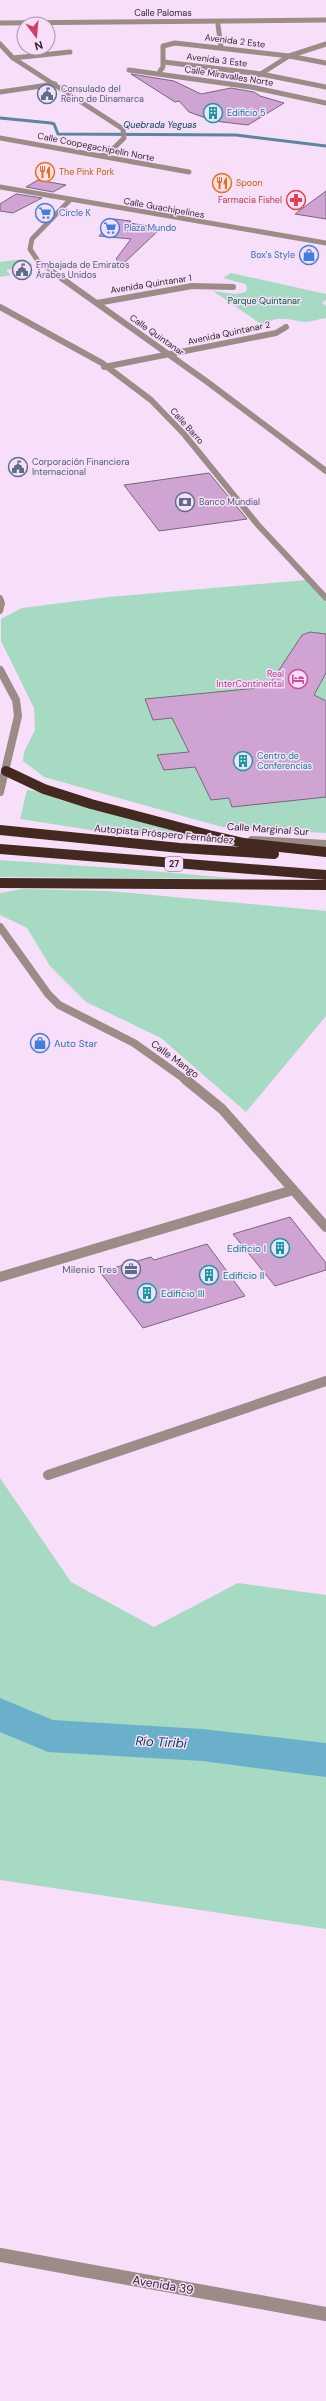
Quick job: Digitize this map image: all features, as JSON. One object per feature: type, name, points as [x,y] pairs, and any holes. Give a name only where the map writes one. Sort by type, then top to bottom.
[{"type":"highway","points":[[6,771],[44,789],[91,804],[209,835],[244,843],[326,852]]},
{"type":"highway","name":"Autopista Próspero Fernández","points":[[0,830],[180,848],[326,857]]},
{"type":"highway","name":"27","points":[[0,849],[22,852],[326,875]]},
{"type":"highway","points":[[0,883],[326,885]]},
{"type":"highway","points":[[0,886],[19,883]]},
{"type":"street","name":"Calle Palomas","points":[[0,23],[326,20]]},
{"type":"street","points":[[218,24],[221,47]]},
{"type":"street","points":[[0,44],[13,58],[119,125],[124,133],[118,144],[102,156]]},
{"type":"street","name":"Avenida 2 Este","points":[[164,62],[163,46],[171,44],[221,47],[297,57],[326,63]]},
{"type":"street","points":[[254,78],[289,56],[326,44]]},
{"type":"street","points":[[13,58],[72,54],[65,47]]},
{"type":"street","points":[[313,47],[326,49]]},
{"type":"street","points":[[249,84],[269,75],[297,57],[320,49]]},
{"type":"street","points":[[160,71],[164,62]]},
{"type":"street","name":"Avenida 3 Este","points":[[164,62],[269,75],[326,87]]},
{"type":"street","name":"Calle Miravalles Norte","points":[[129,70],[242,85],[249,84],[326,103]]},
{"type":"street","points":[[0,92],[54,84]]},
{"type":"street","name":"Calle Coopegachipelín Norte","points":[[0,138],[189,172]]},
{"type":"street","name":"Calle Guachipelines","points":[[0,187],[69,201],[326,244]]},
{"type":"street","name":"Calle Quintanar","points":[[69,201],[32,239],[30,249],[38,261],[169,354],[326,471]]},
{"type":"street","name":"Avenida Quintanar 1","points":[[97,303],[192,286],[233,287]]},
{"type":"street","name":"Calle Barro","points":[[0,308],[104,367],[132,385],[157,406],[196,448],[259,526],[325,596]]},
{"type":"street","name":"Avenida Quintanar 2","points":[[104,367],[276,333],[286,327]]},
{"type":"street","points":[[0,598],[2,603],[0,611]]},
{"type":"street","points":[[0,670],[16,700],[18,716],[0,792]]},
{"type":"street","name":"Calle Marginal Sur","points":[[209,835],[326,844]]},
{"type":"street","name":"Calle Mango","points":[[0,927],[48,994],[59,1005],[134,1043],[162,1061],[222,1109],[326,1227]]},
{"type":"street","points":[[0,1277],[293,1190]]},
{"type":"street","points":[[48,1475],[326,1381]]},
{"type":"street","name":"Avenida 39","points":[[0,2255],[326,2314]]},
{"type":"green space","points":[[24,259],[33,265],[6,270],[11,275],[0,277],[0,262]]},
{"type":"green space","name":"Parque Quintanar","points":[[231,273],[326,294],[326,300],[322,303],[326,306],[326,318],[309,322],[278,319],[268,322],[264,326],[213,291],[235,294],[246,292],[247,287],[245,284],[223,278]]},
{"type":"green space","points":[[306,580],[326,602],[326,833],[222,827],[44,777],[23,761],[24,752],[35,730],[34,708],[1,641],[1,619],[22,608],[109,597]]},
{"type":"green space","points":[[27,790],[42,792],[60,800],[205,839],[110,833],[20,819]]},
{"type":"green space","points":[[0,860],[128,869],[242,879],[0,877]]},
{"type":"green space","points":[[23,889],[109,891],[326,911],[326,1016],[246,1112],[161,1038],[86,1002],[50,966],[27,928],[0,915],[0,893]]},
{"type":"green space","points":[[0,1478],[71,1582],[154,1627],[238,1583],[326,1595],[326,1929],[0,1880]]},
{"type":"building","points":[[131,74],[174,81],[201,94],[231,88],[254,92],[260,96],[284,103],[248,125],[214,121],[189,112],[179,101],[175,102]]},
{"type":"building","points":[[38,180],[66,185],[53,192],[26,187]]},
{"type":"building","points":[[326,191],[326,219],[295,214]]},
{"type":"building","points":[[16,194],[42,198],[13,213],[0,211],[0,204]]},
{"type":"building","points":[[114,219],[131,221],[129,223],[161,228],[122,265],[116,259],[131,239],[99,236]]},
{"type":"building","name":"Banco Mundial","points":[[209,473],[247,519],[159,531],[124,485]]},
{"type":"building","name":"Centro de Conferencias","points":[[310,632],[326,634],[326,673],[314,695],[326,701],[326,797],[232,807],[229,798],[211,800],[195,767],[164,770],[157,755],[189,752],[172,718],[153,720],[145,699],[268,687],[302,635]]},
{"type":"building","name":"Edificio I","points":[[290,1217],[326,1263],[326,1270],[275,1286],[233,1234]]},
{"type":"building","points":[[207,1244],[245,1296],[143,1328],[100,1272],[151,1257],[154,1260]]},
{"type":"waterway","name":"Quebrada Yeguas","points":[[0,118],[51,123],[54,124],[58,134],[236,135],[326,146]]},
{"type":"waterway","name":"Río Tiribí","points":[[0,1714],[48,1736],[202,1745],[326,1760]]},
{"type":"place","name":"Consulado del Reino de Dinamarca","points":[[47,94]]},
{"type":"place","name":"Edificio 5","points":[[213,113]]},
{"type":"place","name":"The Pink Pork","points":[[45,172]]},
{"type":"place","name":"Spoon","points":[[222,183]]},
{"type":"place","name":"Farmacia Fishel","points":[[296,200]]},
{"type":"place","name":"Circle K","points":[[45,213]]},
{"type":"place","name":"Plaza Mundo","points":[[110,228]]},
{"type":"place","name":"Box's Style","points":[[309,255]]},
{"type":"place","name":"Embajada de Emiratos Árabes Unidos","points":[[22,270]]},
{"type":"place","name":"Corporación Financiera Internacional","points":[[18,467]]},
{"type":"place","name":"Banco Mundial","points":[[185,502]]},
{"type":"place","name":"Real InterContinental","points":[[298,679]]},
{"type":"place","name":"Centro de Conferencias","points":[[243,761]]},
{"type":"place","name":"Auto Star","points":[[40,1043]]},
{"type":"place","name":"Edificio I","points":[[280,1248]]},
{"type":"place","name":"Milenio Tres","points":[[131,1269]]},
{"type":"place","name":"Edificio II","points":[[209,1275]]},
{"type":"place","name":"Edificio III","points":[[147,1293]]}]
